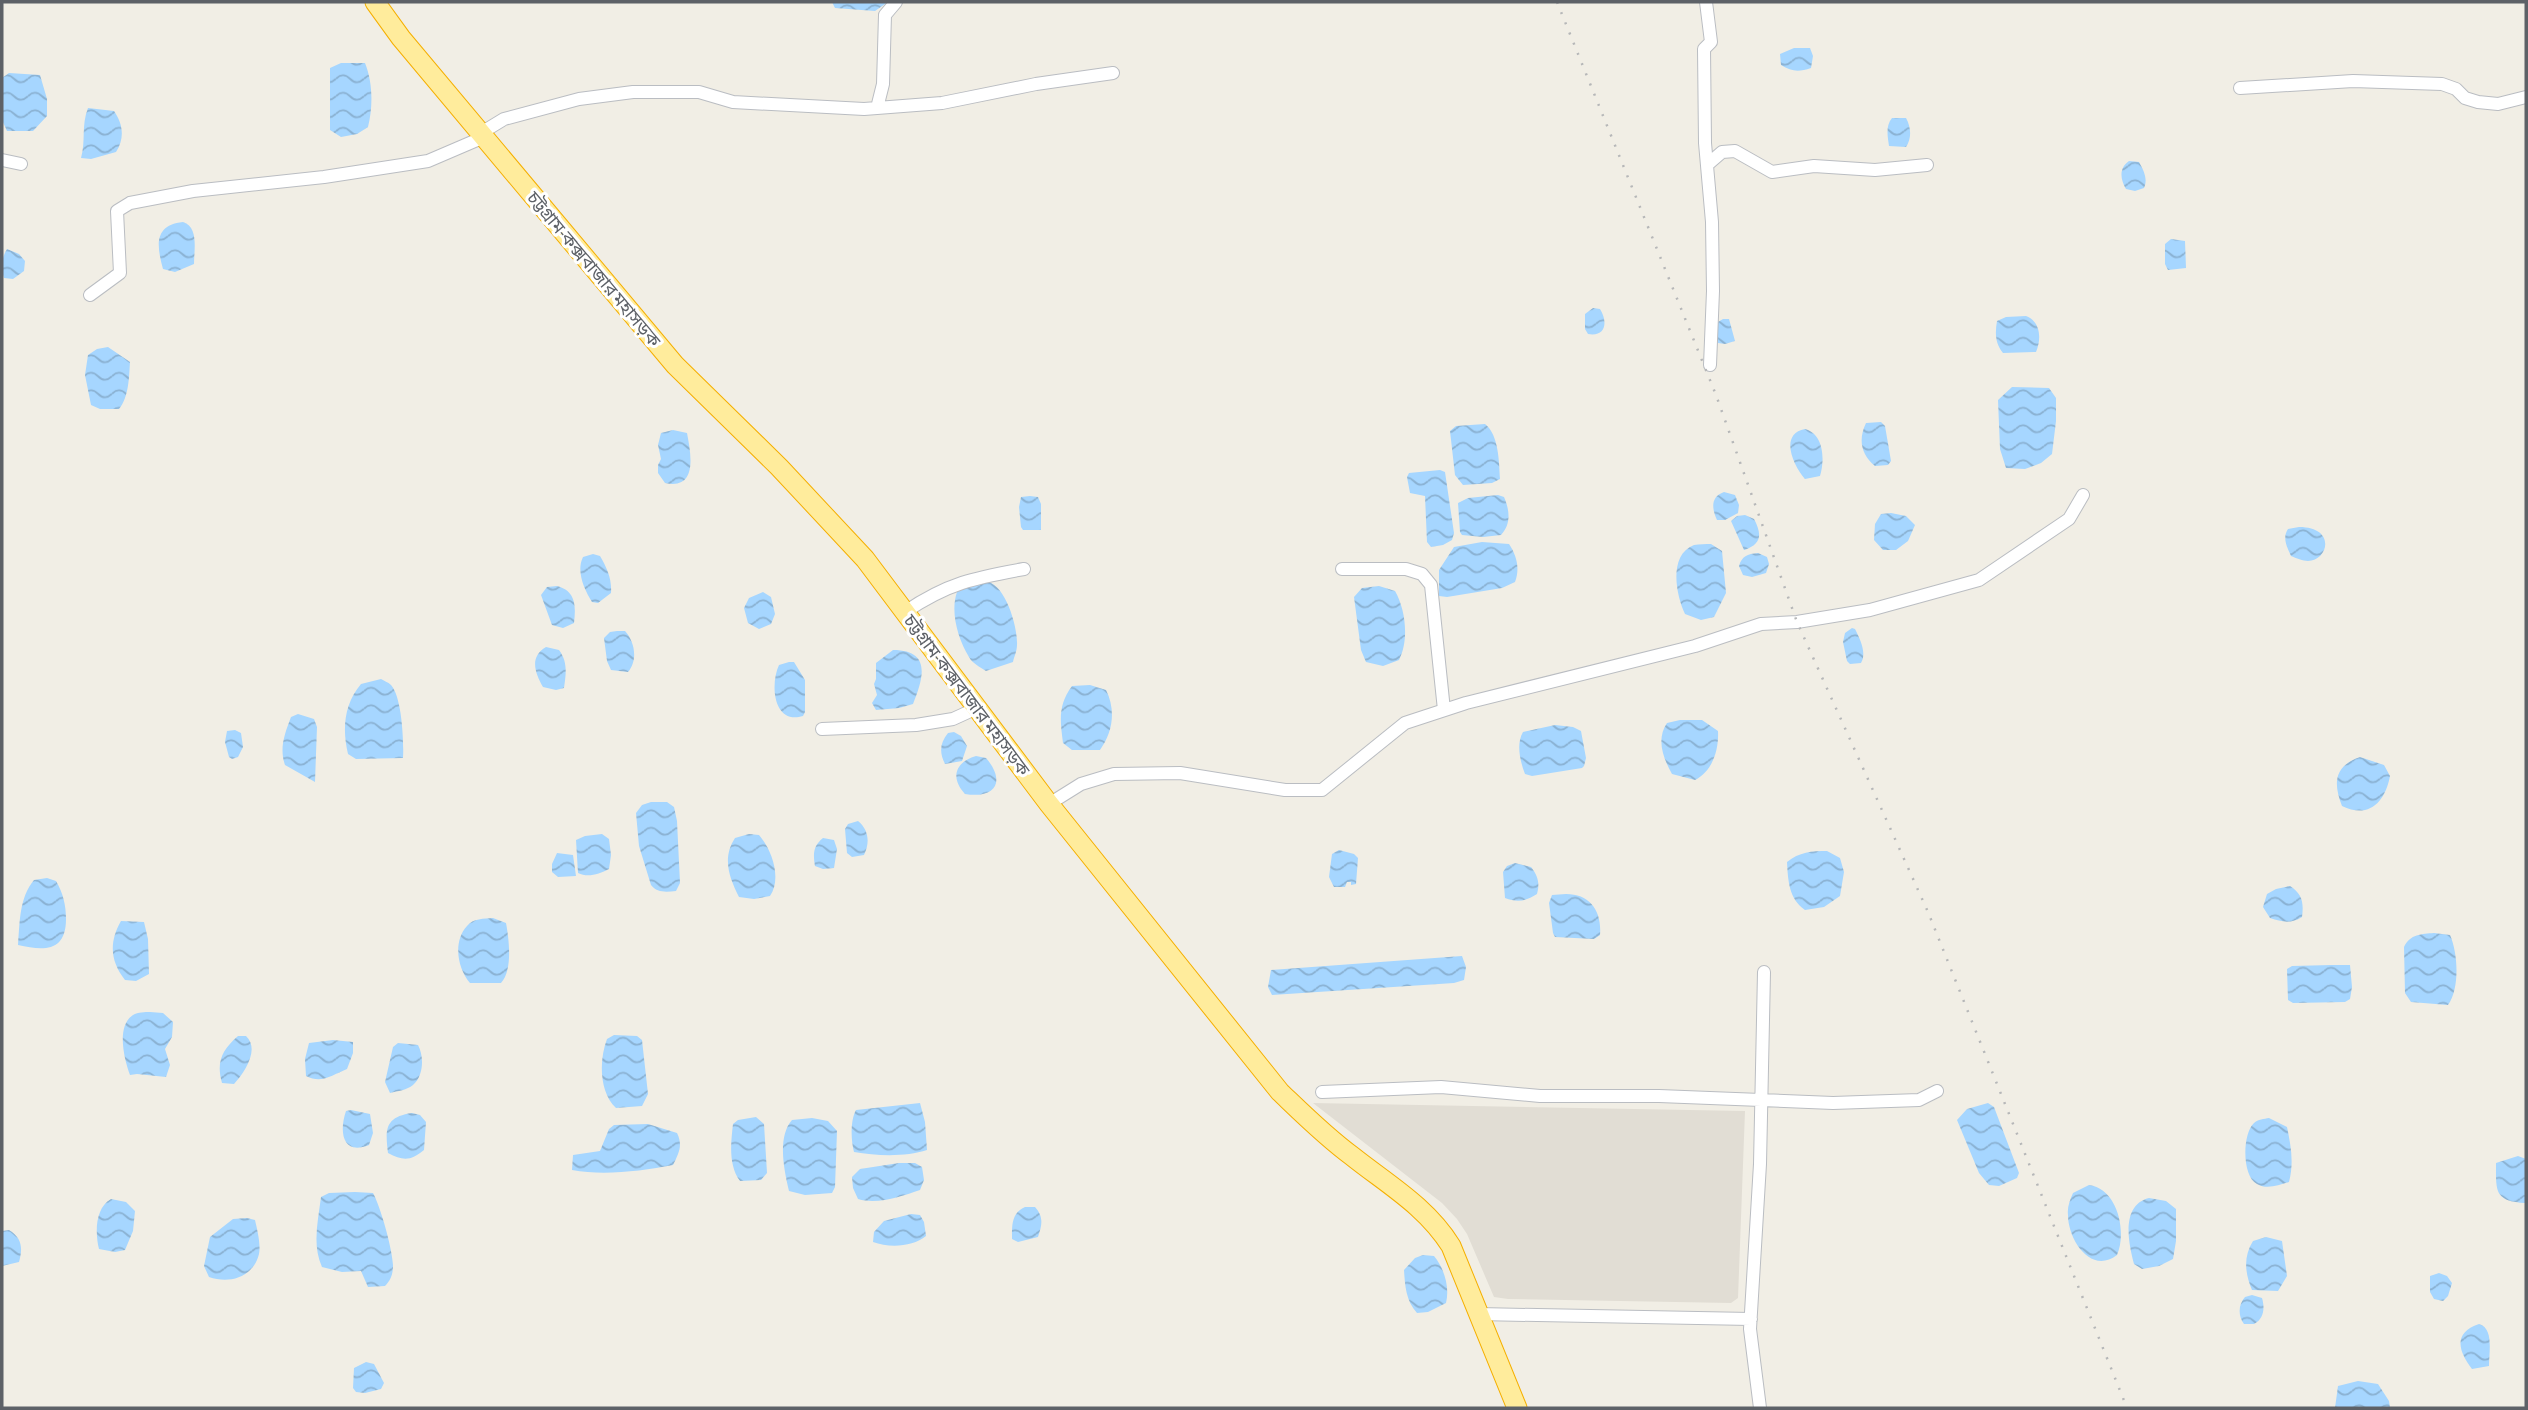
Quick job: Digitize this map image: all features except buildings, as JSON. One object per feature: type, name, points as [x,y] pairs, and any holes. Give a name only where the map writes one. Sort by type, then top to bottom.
[{"type":"highway","name":"চট্টগ্রাম-কক্সবাজার মহাসড়ক","points":[[375,2],[401,37],[675,365],[779,467],[856,549],[1049,804],[1280,1092],[1314,1125],[1415,1203],[1439,1226],[1451,1246],[1517,1408]]},
{"type":"street","points":[[877,108],[883,84],[885,15],[896,2]]},
{"type":"street","points":[[1706,2],[1711,42],[1704,49],[1713,291],[1710,365]]},
{"type":"street","points":[[90,295],[120,272],[117,211],[130,203],[193,191],[324,177],[428,161],[483,135],[504,119],[579,99],[634,92],[699,92],[733,102],[864,109],[942,103],[1036,84],[1113,73]]},
{"type":"street","points":[[2240,88],[2353,81],[2442,84],[2456,89],[2465,98],[2498,104],[2526,97]]},
{"type":"street","points":[[1707,165],[1722,152],[1735,151],[1772,172],[1814,166],[1875,170],[1927,166]]},
{"type":"street","points":[[2,160],[21,164]]},
{"type":"street","points":[[1049,804],[1081,784],[1114,774],[1181,773],[1285,790],[1322,790],[1405,723],[1444,710],[1695,646],[1761,624],[1797,622],[1870,610],[1979,580],[2069,519],[2083,495]]},
{"type":"street","points":[[905,612],[944,588],[976,577],[1024,569]]},
{"type":"street","points":[[1342,569],[1406,569],[1422,574],[1431,584],[1444,710]]},
{"type":"street","points":[[822,729],[916,725],[953,719],[977,708]]},
{"type":"street","points":[[1759,1408],[1751,1319],[1762,1100],[1765,972]]},
{"type":"street","points":[[1322,1092],[1441,1087],[1540,1096],[1659,1096],[1833,1103],[1919,1100],[1937,1091]]},
{"type":"street","points":[[1478,1314],[1751,1319]]},
{"type":"shaded area","points":[[1313,1103],[1745,1111],[1738,1298],[1731,1303],[1494,1297],[1467,1234],[1457,1219],[1442,1203]]},
{"type":"water","points":[[832,2],[888,2],[875,11],[835,8]]},
{"type":"water","points":[[1794,48],[1810,48],[1813,56],[1811,68],[1796,71],[1781,65],[1780,54]]},
{"type":"water","points":[[341,63],[365,63],[370,79],[371,111],[368,127],[357,134],[341,137],[330,130],[330,68]]},
{"type":"water","points":[[9,73],[40,75],[47,99],[47,116],[33,131],[7,131],[2,120],[2,78]]},
{"type":"water","points":[[88,108],[114,111],[122,131],[116,152],[91,159],[81,158]]},
{"type":"water","points":[[1892,118],[1906,118],[1908,121],[1910,136],[1906,147],[1889,146],[1888,128]]},
{"type":"water","points":[[2129,161],[2139,162],[2144,172],[2144,188],[2135,191],[2126,189],[2122,174],[2123,167]]},
{"type":"water","points":[[183,222],[194,234],[194,264],[175,272],[163,269],[159,238],[166,228]]},
{"type":"water","points":[[2171,239],[2185,241],[2186,268],[2168,270],[2165,264],[2165,244]]},
{"type":"water","points":[[7,249],[19,254],[25,261],[24,271],[13,279],[4,278],[3,274],[3,260]]},
{"type":"water","points":[[1593,308],[1600,309],[1604,328],[1599,333],[1588,334],[1585,329],[1585,314]]},
{"type":"water","points":[[2026,316],[2037,326],[2039,341],[2036,352],[2003,353],[1996,338],[1997,321],[2006,317]]},
{"type":"water","points":[[1729,319],[1735,341],[1725,344],[1718,343],[1718,322]]},
{"type":"water","points":[[108,347],[130,362],[127,393],[119,409],[100,409],[91,405],[85,375],[88,355],[97,349]]},
{"type":"water","points":[[2012,387],[2049,388],[2056,398],[2052,454],[2041,463],[2025,469],[2006,468],[2000,449],[1998,400]]},
{"type":"water","points":[[1881,422],[1885,426],[1891,461],[1888,465],[1875,466],[1864,452],[1862,435],[1866,423]]},
{"type":"water","points":[[1485,424],[1496,442],[1500,479],[1492,483],[1463,485],[1455,475],[1450,431],[1456,426]]},
{"type":"water","points":[[1805,429],[1816,436],[1819,442],[1822,463],[1820,476],[1805,479],[1796,466],[1790,443],[1797,432]]},
{"type":"water","points":[[673,430],[687,433],[690,451],[688,476],[676,484],[665,483],[658,473],[661,433]]},
{"type":"water","points":[[1440,470],[1445,472],[1454,533],[1452,540],[1431,547],[1427,542],[1425,496],[1410,493],[1407,477],[1409,473]]},
{"type":"water","points":[[1724,492],[1735,495],[1739,505],[1738,513],[1725,520],[1717,520],[1714,500]]},
{"type":"water","points":[[1498,495],[1504,497],[1508,512],[1507,526],[1501,535],[1462,535],[1458,503],[1468,498]]},
{"type":"water","points":[[1021,497],[1038,497],[1041,504],[1041,530],[1023,530],[1021,527]]},
{"type":"water","points":[[1881,514],[1906,516],[1915,525],[1908,541],[1896,550],[1883,550],[1874,540],[1875,524]]},
{"type":"water","points":[[1745,515],[1754,519],[1759,538],[1754,545],[1744,550],[1731,521],[1737,516]]},
{"type":"water","points":[[2299,527],[2311,528],[2324,538],[2324,550],[2315,560],[2306,561],[2291,556],[2286,532]]},
{"type":"water","points":[[1482,542],[1509,544],[1517,563],[1515,582],[1502,588],[1439,596],[1439,570],[1454,547]]},
{"type":"water","points":[[1711,544],[1722,551],[1726,593],[1714,617],[1701,620],[1685,614],[1677,586],[1677,566],[1686,550],[1694,545]]},
{"type":"water","points":[[1758,553],[1767,557],[1769,564],[1766,573],[1752,577],[1743,575],[1739,566],[1743,558]]},
{"type":"water","points":[[593,554],[600,556],[611,583],[611,593],[598,603],[592,602],[584,586],[580,568],[583,557]]},
{"type":"water","points":[[988,582],[1000,591],[1010,609],[1017,645],[1013,662],[986,671],[972,661],[965,650],[956,625],[954,608],[957,592]]},
{"type":"water","points":[[557,586],[571,595],[575,605],[574,623],[563,628],[552,625],[541,595],[547,587]]},
{"type":"water","points":[[1379,586],[1395,591],[1402,607],[1405,626],[1404,644],[1399,660],[1383,666],[1366,662],[1361,650],[1354,597],[1362,588]]},
{"type":"water","points":[[763,592],[771,597],[775,614],[771,624],[759,629],[748,623],[744,608],[749,598]]},
{"type":"water","points":[[1855,629],[1862,646],[1861,663],[1850,664],[1847,661],[1843,642],[1845,633]]},
{"type":"water","points":[[625,631],[633,646],[634,657],[628,672],[611,670],[607,661],[604,638],[610,632]]},
{"type":"water","points":[[546,647],[559,650],[564,659],[564,688],[556,690],[543,687],[538,676],[535,660]]},
{"type":"water","points":[[893,650],[905,651],[919,660],[922,675],[920,684],[913,704],[876,710],[872,703],[877,695],[874,684],[876,663]]},
{"type":"water","points":[[794,662],[805,680],[803,716],[785,714],[776,701],[776,673],[779,665]]},
{"type":"water","points":[[381,679],[391,685],[398,699],[403,731],[403,758],[356,759],[348,754],[346,745],[348,708],[361,684]]},
{"type":"water","points":[[1090,685],[1106,690],[1109,698],[1112,721],[1108,736],[1100,750],[1072,750],[1063,743],[1062,706],[1072,686]]},
{"type":"water","points":[[298,714],[314,719],[317,727],[315,782],[285,765],[283,759],[283,747],[291,717]]},
{"type":"water","points":[[1702,720],[1718,731],[1714,759],[1706,771],[1695,780],[1672,774],[1664,755],[1661,742],[1664,729],[1667,723]]},
{"type":"water","points":[[1555,725],[1581,731],[1586,758],[1584,766],[1532,776],[1525,774],[1519,747],[1523,732]]},
{"type":"water","points":[[235,730],[241,733],[243,747],[238,757],[232,759],[225,742],[227,731]]},
{"type":"water","points":[[954,732],[961,736],[967,746],[962,761],[945,764],[941,752],[943,740],[948,733]]},
{"type":"water","points":[[976,756],[986,758],[992,766],[996,774],[995,786],[984,794],[965,794],[957,782],[957,771],[963,762]]},
{"type":"water","points":[[2360,757],[2384,765],[2390,776],[2388,786],[2379,801],[2360,811],[2342,806],[2337,783],[2345,765]]},
{"type":"water","points":[[667,802],[674,807],[680,883],[676,891],[665,892],[653,888],[639,846],[636,813],[642,805]]},
{"type":"water","points":[[858,821],[866,833],[867,846],[864,855],[852,857],[847,853],[845,829],[848,824]]},
{"type":"water","points":[[602,834],[609,839],[609,869],[594,875],[578,873],[576,840]]},
{"type":"water","points":[[749,834],[759,835],[774,864],[774,889],[770,896],[754,899],[739,897],[732,882],[728,868],[731,845],[735,838]]},
{"type":"water","points":[[823,838],[834,840],[837,849],[834,868],[823,869],[815,866],[814,850]]},
{"type":"water","points":[[1339,850],[1354,854],[1358,858],[1356,884],[1347,882],[1345,887],[1334,887],[1329,877],[1332,854]]},
{"type":"water","points":[[1827,851],[1840,858],[1844,872],[1840,896],[1824,907],[1805,910],[1793,895],[1787,862],[1806,853]]},
{"type":"water","points":[[557,853],[573,855],[576,876],[558,877],[552,872]]},
{"type":"water","points":[[1515,863],[1531,867],[1538,880],[1537,894],[1525,900],[1505,898],[1503,872],[1507,866]]},
{"type":"water","points":[[47,878],[56,881],[64,899],[66,919],[62,938],[52,947],[18,945],[25,895],[34,880]]},
{"type":"water","points":[[2290,886],[2301,899],[2302,917],[2286,922],[2270,918],[2263,907],[2267,894]]},
{"type":"water","points":[[1552,895],[1582,897],[1593,906],[1599,918],[1600,935],[1594,939],[1555,937],[1549,903]]},
{"type":"water","points":[[493,918],[506,923],[509,963],[505,977],[501,983],[470,983],[462,970],[458,954],[460,939],[472,922]]},
{"type":"water","points":[[121,921],[144,922],[148,939],[149,974],[136,981],[125,980],[114,959],[114,936]]},
{"type":"water","points":[[2434,933],[2450,935],[2455,951],[2456,980],[2448,1005],[2411,1002],[2405,993],[2404,947],[2413,937]]},
{"type":"water","points":[[1462,956],[1466,967],[1464,980],[1454,983],[1272,995],[1268,987],[1271,970]]},
{"type":"water","points":[[2350,965],[2352,987],[2350,999],[2345,1002],[2293,1003],[2288,1000],[2287,969],[2292,966]]},
{"type":"water","points":[[163,1013],[173,1022],[172,1037],[165,1049],[170,1065],[166,1077],[130,1075],[126,1060],[123,1035],[128,1020],[135,1014]]},
{"type":"water","points":[[614,1035],[637,1036],[642,1040],[648,1094],[642,1106],[616,1108],[606,1093],[602,1075],[603,1056],[607,1039]]},
{"type":"water","points":[[238,1036],[246,1036],[250,1041],[252,1047],[249,1060],[234,1084],[222,1083],[222,1057]]},
{"type":"water","points":[[333,1040],[353,1042],[353,1053],[347,1069],[322,1079],[306,1076],[305,1059],[309,1043]]},
{"type":"water","points":[[398,1043],[418,1045],[422,1060],[421,1071],[411,1087],[390,1093],[385,1082],[393,1047]]},
{"type":"water","points":[[920,1103],[925,1122],[927,1150],[891,1155],[854,1152],[852,1131],[856,1110]]},
{"type":"water","points":[[1988,1103],[1994,1107],[2019,1173],[2017,1178],[1999,1186],[1989,1185],[1979,1173],[1957,1120],[1967,1109]]},
{"type":"water","points":[[346,1111],[370,1114],[373,1133],[369,1145],[353,1147],[345,1140],[344,1119]]},
{"type":"water","points":[[412,1113],[420,1115],[426,1122],[424,1150],[407,1159],[388,1153],[387,1131],[392,1121]]},
{"type":"water","points":[[756,1117],[764,1124],[767,1173],[761,1180],[740,1181],[732,1161],[733,1124],[738,1120]]},
{"type":"water","points":[[812,1118],[828,1121],[837,1131],[835,1187],[832,1193],[805,1195],[789,1191],[783,1154],[787,1127],[792,1120]]},
{"type":"water","points":[[2269,1118],[2287,1127],[2292,1161],[2289,1182],[2269,1187],[2261,1186],[2252,1180],[2245,1155],[2250,1128],[2257,1121]]},
{"type":"water","points":[[648,1124],[677,1133],[680,1149],[673,1165],[622,1172],[572,1170],[573,1155],[600,1151],[609,1129],[614,1125]]},
{"type":"water","points":[[2518,1156],[2526,1159],[2525,1203],[2502,1197],[2496,1181],[2496,1163]]},
{"type":"water","points":[[915,1163],[922,1167],[924,1180],[920,1190],[882,1200],[858,1199],[852,1177],[860,1169]]},
{"type":"water","points":[[2089,1185],[2107,1194],[2118,1213],[2120,1246],[2117,1255],[2107,1260],[2098,1261],[2083,1252],[2069,1225],[2068,1209],[2073,1193]]},
{"type":"water","points":[[329,1193],[373,1193],[383,1218],[393,1265],[391,1277],[385,1286],[368,1287],[361,1271],[342,1272],[322,1267],[319,1259],[317,1233],[321,1197]]},
{"type":"water","points":[[2149,1198],[2166,1201],[2176,1209],[2176,1241],[2173,1259],[2159,1266],[2142,1269],[2134,1264],[2129,1225],[2134,1208]]},
{"type":"water","points":[[111,1199],[126,1202],[135,1211],[133,1231],[125,1250],[115,1252],[99,1249],[97,1236],[99,1215]]},
{"type":"water","points":[[1025,1207],[1035,1207],[1038,1211],[1041,1218],[1040,1229],[1038,1237],[1018,1242],[1012,1239],[1013,1220]]},
{"type":"water","points":[[911,1214],[920,1215],[924,1222],[926,1236],[921,1240],[901,1245],[873,1242],[874,1232],[884,1221]]},
{"type":"water","points":[[233,1219],[255,1220],[258,1232],[259,1254],[256,1262],[246,1274],[239,1277],[224,1280],[209,1277],[204,1266],[210,1237]]},
{"type":"water","points":[[9,1230],[19,1240],[20,1257],[19,1262],[2,1266],[2,1231]]},
{"type":"water","points":[[2266,1237],[2282,1241],[2287,1276],[2278,1291],[2252,1290],[2248,1277],[2246,1259],[2250,1247],[2253,1241]]},
{"type":"water","points":[[1423,1255],[1434,1256],[1441,1266],[1447,1284],[1447,1297],[1446,1303],[1428,1312],[1417,1313],[1408,1298],[1404,1270],[1415,1258]]},
{"type":"water","points":[[2439,1273],[2447,1276],[2452,1283],[2448,1296],[2443,1301],[2434,1299],[2430,1292],[2430,1276]]},
{"type":"water","points":[[2252,1295],[2262,1298],[2263,1313],[2254,1324],[2244,1324],[2240,1307],[2245,1297]]},
{"type":"water","points":[[2479,1324],[2484,1326],[2489,1335],[2489,1366],[2472,1369],[2461,1350],[2461,1338],[2470,1328]]},
{"type":"water","points":[[366,1362],[374,1364],[384,1383],[381,1389],[356,1392],[353,1388],[354,1368]]},
{"type":"water","points":[[2358,1381],[2378,1384],[2389,1401],[2390,1408],[2335,1408],[2338,1386]]},
{"type":"railway","points":[[1557,2],[1716,395],[1797,622],[1928,912],[2127,1408]]}]
